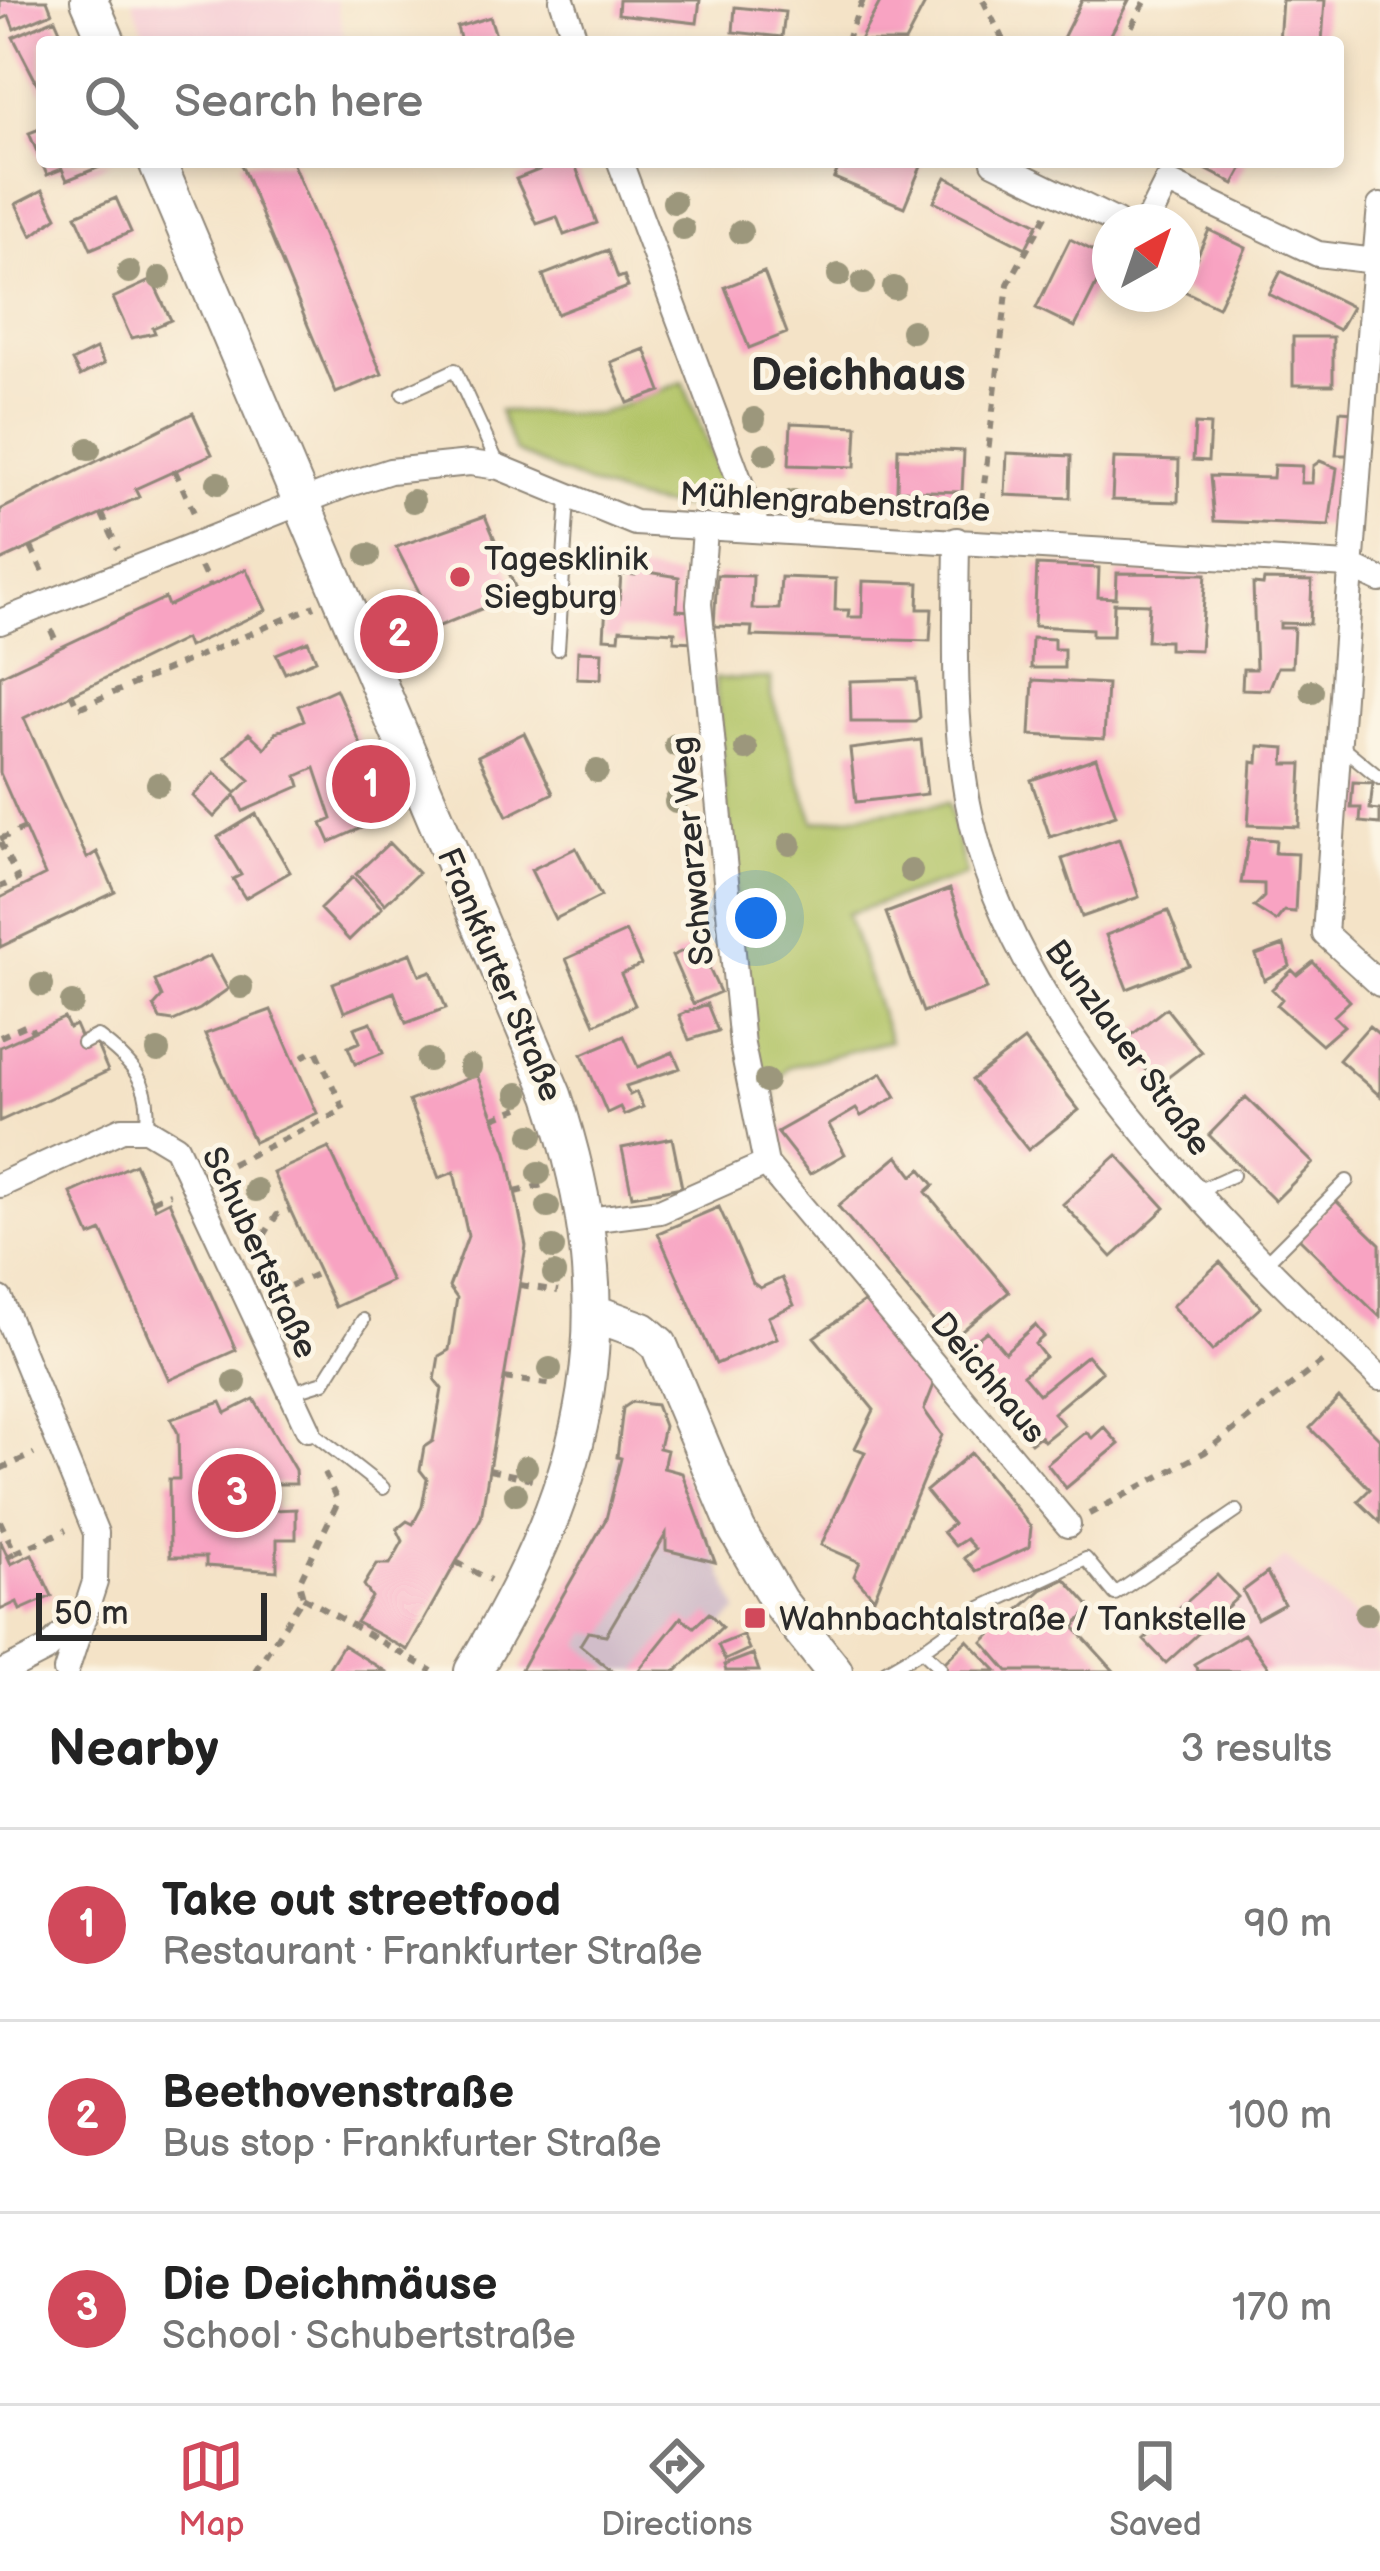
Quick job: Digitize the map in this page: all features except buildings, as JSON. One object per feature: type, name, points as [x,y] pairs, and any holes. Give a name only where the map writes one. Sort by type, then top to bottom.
[{"type":"main road","points":[[89,0],[104,36]]},
{"type":"main road","name":"Frankfurter Straße","points":[[160,168],[553,1095],[589,1220],[594,1312],[581,1428],[554,1516],[518,1595],[473,1671]]},
{"type":"main road","points":[[594,1312],[643,1331],[658,1345],[737,1530],[779,1602],[834,1671]]},
{"type":"street","points":[[562,0],[574,36]]},
{"type":"street","points":[[622,168],[758,530]]},
{"type":"street","points":[[1007,168],[1092,209]]},
{"type":"street","points":[[1156,204],[1167,182],[1318,254],[1375,261]]},
{"type":"street","points":[[1380,206],[1370,376],[1348,565],[1325,934],[1380,984]]},
{"type":"street","name":"Mühlengrabenstraße","points":[[0,622],[300,501],[390,471],[470,463],[500,467],[635,523],[705,531],[968,540],[1348,565],[1380,580]]},
{"type":"street","name":"Schwarzer Weg","points":[[705,531],[699,604],[742,1045],[766,1164]]},
{"type":"street","name":"Bunzlauer Straße","points":[[968,540],[960,728],[968,804],[1021,958],[1194,1193],[1262,1266],[1380,1378]]},
{"type":"street","points":[[0,1185],[122,1130],[146,1129]]},
{"type":"street","name":"Schubertstraße","points":[[146,1129],[176,1147],[308,1429]]},
{"type":"street","points":[[589,1220],[660,1211],[766,1164]]},
{"type":"street","name":"Deichhaus","points":[[766,1164],[1068,1525]]},
{"type":"street","points":[[0,1299],[90,1519],[98,1560],[80,1638],[66,1671]]},
{"type":"street","points":[[4,1671],[46,1650],[83,1614]]},
{"type":"lane","points":[[403,394],[455,370],[500,467]]},
{"type":"lane","points":[[558,649],[568,499]]},
{"type":"lane","points":[[1339,744],[1380,778]]},
{"type":"lane","points":[[83,1042],[97,1036],[134,1062],[150,1106],[146,1129]]},
{"type":"lane","points":[[1194,1193],[1232,1175]]},
{"type":"lane","points":[[1262,1266],[1347,1180]]},
{"type":"lane","points":[[290,1393],[324,1382],[362,1320]]},
{"type":"lane","points":[[308,1429],[383,1488]]},
{"type":"lane","points":[[886,1671],[981,1608],[1086,1558],[1115,1594],[1237,1511]]},
{"type":"lane","points":[[922,1650],[940,1666]]},
{"type":"path","points":[[848,36],[863,0]]},
{"type":"path","points":[[983,0],[1001,36]]},
{"type":"path","points":[[1126,36],[1146,0]]},
{"type":"path","points":[[968,540],[1008,284],[1060,193]]},
{"type":"path","points":[[175,472],[206,539]]},
{"type":"path","points":[[102,514],[128,570]]},
{"type":"path","points":[[155,653],[166,673],[340,595]]},
{"type":"path","points":[[232,626],[239,639]]},
{"type":"path","points":[[71,693],[78,708],[162,668]]},
{"type":"path","points":[[0,887],[18,878],[0,840],[26,828]]},
{"type":"path","points":[[0,1037],[29,1024],[33,1032]]},
{"type":"path","points":[[193,1183],[344,1111],[316,1050],[293,1061]]},
{"type":"path","points":[[230,1264],[250,1256],[278,1215],[290,1210]]},
{"type":"path","points":[[249,1305],[319,1273]]},
{"type":"path","points":[[1068,1525],[1205,1452],[1344,1343]]},
{"type":"path","points":[[505,1378],[586,1390]]},
{"type":"path","points":[[308,1429],[338,1502],[298,1582],[303,1597],[432,1671]]},
{"type":"path","points":[[0,1469],[58,1443]]},
{"type":"path","points":[[0,1521],[11,1555],[90,1519]]},
{"type":"path","points":[[255,1671],[303,1597]]},
{"type":"shaded area","points":[[132,0],[336,0],[344,36],[146,36]]},
{"type":"shaded area","points":[[617,1457],[682,1473],[738,1611],[676,1671],[613,1671],[549,1626],[606,1519]]},
{"type":"shaded area","points":[[1285,1558],[1380,1638],[1380,1671],[1159,1671]]},
{"type":"green space","points":[[683,382],[723,485],[718,497],[698,505],[645,502],[535,461],[515,451],[499,411],[597,415]]},
{"type":"green space","points":[[771,678],[771,696],[814,822],[948,803],[966,875],[847,914],[890,1041],[788,1067],[774,1088],[777,1132],[752,1079],[715,679]]},
{"type":"place","name":"Tagesklinik Siegburg","points":[[460,577]]},
{"type":"place","name":"Beethovenstraße","points":[[399,634]]},
{"type":"place","name":"Take out streetfood","points":[[371,784]]},
{"type":"place","name":"Die Deichmäuse","points":[[237,1493]]},
{"type":"place","name":"Wahnbachtalstraße / Tankstelle","points":[[755,1618]]},
{"type":"district","name":"Deichhaus","points":[[858,374]]}]
